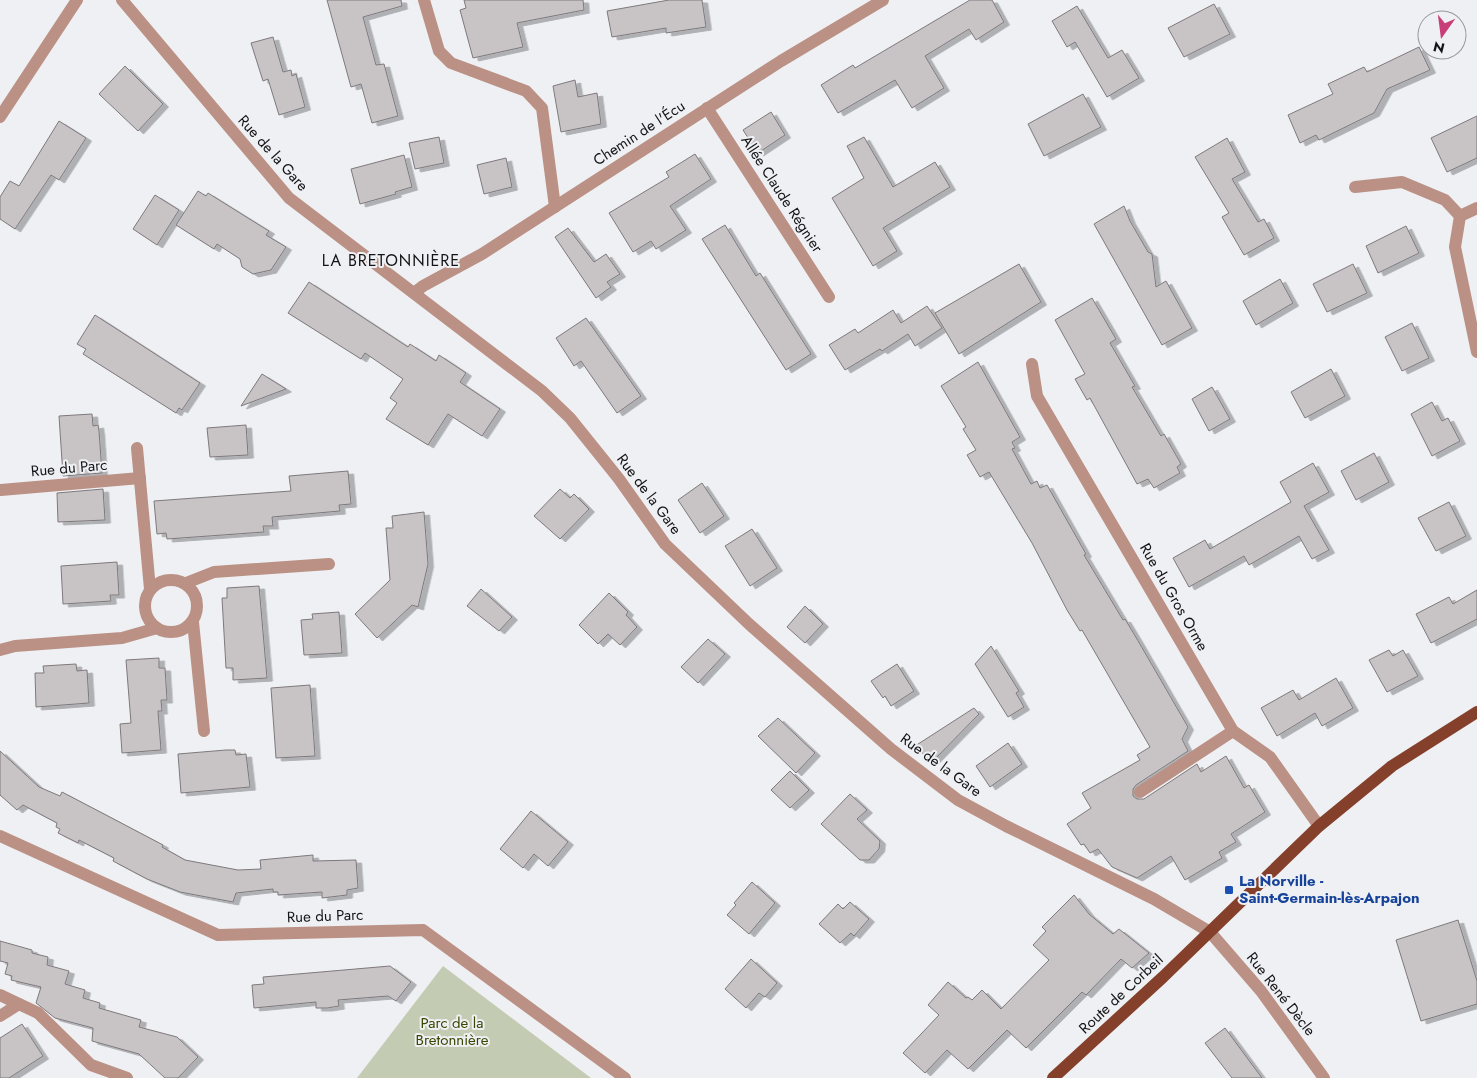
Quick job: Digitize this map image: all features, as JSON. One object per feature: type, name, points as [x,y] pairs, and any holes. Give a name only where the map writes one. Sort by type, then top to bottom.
[{"type":"main road","name":"Route de Corbeil","points":[[1053,1078],[1210,932],[1318,826],[1392,766],[1477,712]]},
{"type":"street","points":[[0,118],[78,0]]},
{"type":"street","name":"Rue de la Gare","points":[[122,0],[289,198],[542,391],[570,418],[619,479],[665,544],[749,624],[891,749],[958,800],[1032,840],[1154,899],[1210,932]]},
{"type":"street","points":[[424,0],[439,51],[451,63],[526,91],[542,108],[555,207]]},
{"type":"street","name":"Chemin de l'Écu","points":[[414,293],[423,286],[482,254],[781,61],[882,0]]},
{"type":"street","name":"Allée Claude Régnier","points":[[707,108],[829,297]]},
{"type":"street","points":[[1355,187],[1402,182],[1445,200],[1460,216]]},
{"type":"street","points":[[1460,216],[1477,208]]},
{"type":"street","points":[[1460,216],[1455,247],[1477,352]]},
{"type":"street","name":"Rue du Gros Orme","points":[[1032,364],[1037,396],[1233,731],[1270,757],[1318,826]]},
{"type":"street","points":[[137,448],[150,589],[146,599],[145,610],[149,620],[157,628],[167,632],[176,632],[193,622]]},
{"type":"street","name":"Rue du Parc","points":[[1,490],[140,478]]},
{"type":"street","points":[[186,583],[214,572],[329,564]]},
{"type":"street","points":[[150,589],[165,580],[179,580],[186,583],[195,594],[198,604],[193,622],[204,731]]},
{"type":"street","points":[[0,650],[15,646],[122,638],[157,628]]},
{"type":"street","points":[[1140,792],[1233,731]]},
{"type":"street","name":"Rue du Parc","points":[[0,836],[218,936],[423,930],[625,1078]]},
{"type":"street","name":"Rue René Dècle","points":[[1210,932],[1262,991],[1324,1078]]},
{"type":"street","points":[[0,995],[38,1013],[91,1065],[127,1078]]},
{"type":"street","points":[[0,1016],[19,1004]]},
{"type":"green space","name":"Parc de la Bretonnière","points":[[443,966],[591,1078],[357,1078]]},
{"type":"building","points":[[327,0],[401,0],[402,6],[363,17],[376,65],[384,64],[398,116],[372,123],[361,84],[351,87]]},
{"type":"building","points":[[464,0],[583,0],[584,10],[517,23],[523,47],[473,58],[460,10],[466,8]]},
{"type":"building","points":[[669,0],[702,0],[706,27],[666,33],[666,28],[612,37],[607,11]]},
{"type":"building","points":[[970,0],[992,0],[1004,22],[976,40],[969,29],[925,56],[944,88],[912,108],[895,80],[838,113],[821,85],[853,65],[855,68]]},
{"type":"building","points":[[1214,4],[1230,34],[1184,57],[1168,28]]},
{"type":"building","points":[[1077,6],[1108,58],[1122,50],[1139,78],[1107,97],[1075,42],[1067,47],[1052,21]]},
{"type":"building","points":[[273,37],[283,72],[291,70],[292,76],[296,74],[305,107],[279,115],[268,79],[263,81],[251,43]]},
{"type":"building","points":[[1417,48],[1417,60],[1425,60],[1430,70],[1387,89],[1374,113],[1319,140],[1316,135],[1300,143],[1288,115],[1333,94],[1328,84],[1364,67],[1367,72]]},
{"type":"building","points":[[125,66],[163,104],[138,131],[99,94]]},
{"type":"building","points":[[575,80],[578,97],[597,93],[601,124],[561,132],[553,86]]},
{"type":"building","points":[[1083,94],[1101,127],[1044,156],[1028,124]]},
{"type":"building","points":[[771,112],[785,135],[758,153],[743,130]]},
{"type":"building","points":[[1477,116],[1477,158],[1447,172],[1431,138]]},
{"type":"building","points":[[59,121],[86,138],[59,180],[51,175],[15,229],[0,219],[0,197],[10,181],[19,186]]},
{"type":"building","points":[[439,137],[444,163],[415,169],[409,143]]},
{"type":"building","points":[[864,137],[893,187],[935,162],[950,187],[883,228],[897,251],[873,266],[832,198],[864,178],[847,146]]},
{"type":"building","points":[[1227,138],[1245,172],[1232,179],[1258,222],[1264,219],[1274,238],[1244,255],[1222,217],[1229,213],[1195,157]]},
{"type":"building","points":[[695,154],[711,179],[670,206],[686,230],[656,249],[651,241],[633,252],[609,213],[669,177],[666,172]]},
{"type":"building","points":[[404,155],[412,187],[395,192],[396,194],[360,204],[351,169]]},
{"type":"building","points":[[506,158],[512,187],[484,194],[477,165]]},
{"type":"building","points":[[198,191],[206,196],[208,193],[269,231],[266,235],[286,247],[271,270],[253,274],[242,267],[240,259],[217,244],[214,249],[176,225]]},
{"type":"building","points":[[155,195],[179,210],[157,245],[133,229]]},
{"type":"building","points":[[1124,206],[1130,221],[1148,252],[1152,254],[1156,287],[1166,281],[1192,328],[1162,345],[1094,224]]},
{"type":"building","points":[[725,225],[756,276],[760,273],[811,354],[786,370],[702,239]]},
{"type":"building","points":[[1406,226],[1419,253],[1378,273],[1366,246]]},
{"type":"building","points":[[568,228],[594,262],[606,254],[620,274],[607,282],[611,287],[596,298],[555,237]]},
{"type":"building","points":[[1019,264],[1041,302],[959,354],[935,313]]},
{"type":"building","points":[[1353,264],[1367,293],[1327,312],[1313,284]]},
{"type":"building","points":[[1280,279],[1293,303],[1256,325],[1243,301]]},
{"type":"building","points":[[309,282],[408,347],[410,344],[436,361],[439,355],[466,373],[460,382],[500,409],[482,436],[448,414],[428,445],[386,419],[397,403],[390,398],[403,379],[365,353],[361,359],[288,313]]},
{"type":"building","points":[[1092,298],[1116,339],[1110,343],[1135,386],[1132,387],[1161,436],[1164,434],[1181,464],[1177,467],[1180,473],[1154,488],[1148,479],[1137,484],[1090,398],[1087,400],[1075,379],[1085,374],[1055,320]]},
{"type":"building","points":[[927,306],[942,328],[915,346],[908,334],[882,351],[880,349],[845,370],[829,345],[855,329],[858,333],[893,310],[901,323]]},
{"type":"building","points":[[95,315],[200,383],[182,410],[179,408],[176,413],[83,354],[86,349],[77,344]]},
{"type":"building","points":[[586,318],[641,396],[617,413],[581,361],[574,366],[556,338]]},
{"type":"building","points":[[1412,323],[1429,358],[1402,371],[1385,337]]},
{"type":"building","points":[[978,362],[1020,437],[1012,442],[1015,448],[1012,449],[1031,484],[1037,481],[1040,488],[1047,485],[1086,554],[1084,555],[1123,620],[1125,619],[1188,727],[1182,739],[1188,751],[1136,785],[1133,789],[1133,796],[1137,799],[1144,799],[1197,764],[1201,772],[1226,756],[1244,788],[1249,785],[1265,812],[1231,834],[1236,842],[1219,852],[1222,858],[1185,880],[1171,856],[1137,878],[1112,867],[1098,849],[1090,853],[1084,844],[1081,845],[1067,824],[1091,808],[1082,793],[1140,760],[1137,755],[1150,747],[1082,630],[1080,631],[1067,610],[1032,543],[989,472],[980,477],[967,455],[976,450],[963,429],[966,427],[941,386]]},
{"type":"building","points":[[1331,369],[1345,396],[1305,418],[1291,392]]},
{"type":"building","points":[[262,374],[286,389],[241,406]]},
{"type":"building","points":[[1212,387],[1230,419],[1209,431],[1192,399]]},
{"type":"building","points":[[1432,402],[1442,421],[1448,418],[1460,441],[1432,456],[1411,414]]},
{"type":"building","points":[[92,414],[93,426],[98,425],[102,473],[63,476],[59,416]]},
{"type":"building","points":[[246,425],[248,455],[210,457],[207,428]]},
{"type":"building","points":[[1374,453],[1389,482],[1356,500],[1341,471]]},
{"type":"building","points":[[1313,463],[1329,492],[1304,506],[1329,550],[1312,559],[1299,536],[1249,565],[1244,556],[1189,587],[1173,558],[1205,540],[1210,549],[1291,502],[1280,482]]},
{"type":"building","points":[[348,471],[351,504],[339,505],[340,511],[272,517],[273,526],[263,526],[264,532],[167,539],[166,533],[157,534],[154,501],[291,491],[289,476]]},
{"type":"building","points":[[702,483],[724,516],[700,533],[678,500]]},
{"type":"building","points":[[103,489],[105,520],[58,522],[57,493]]},
{"type":"building","points":[[560,489],[570,498],[574,494],[589,509],[560,539],[534,516]]},
{"type":"building","points":[[1449,502],[1466,536],[1436,551],[1418,518]]},
{"type":"building","points":[[424,512],[428,564],[418,607],[412,605],[377,638],[355,614],[390,580],[386,528],[393,528],[392,516]]},
{"type":"building","points":[[752,529],[777,568],[750,586],[725,546]]},
{"type":"building","points":[[117,562],[119,595],[110,595],[111,601],[63,604],[61,566]]},
{"type":"building","points":[[259,586],[267,678],[233,680],[233,668],[226,668],[222,598],[227,598],[227,588]]},
{"type":"building","points":[[481,589],[512,617],[499,631],[467,606]]},
{"type":"building","points":[[1477,590],[1477,619],[1431,643],[1416,614],[1449,597],[1453,604]]},
{"type":"building","points":[[609,593],[628,612],[626,615],[637,627],[620,645],[608,634],[598,644],[579,625]]},
{"type":"building","points":[[805,606],[823,624],[805,643],[787,627]]},
{"type":"building","points":[[339,612],[342,653],[304,655],[301,620],[313,619],[312,614]]},
{"type":"building","points":[[708,639],[725,654],[698,683],[681,667]]},
{"type":"building","points":[[991,646],[1019,691],[1016,693],[1024,707],[1008,717],[975,664]]},
{"type":"building","points":[[1389,650],[1393,656],[1403,650],[1418,676],[1387,692],[1369,660]]},
{"type":"building","points":[[159,658],[159,668],[165,668],[167,700],[161,700],[162,711],[158,711],[161,750],[122,753],[120,724],[131,723],[126,660]]},
{"type":"building","points":[[76,664],[77,671],[87,670],[89,703],[36,707],[35,673],[44,673],[43,666]]},
{"type":"building","points":[[897,664],[914,691],[891,706],[885,696],[883,698],[871,681]]},
{"type":"building","points":[[1336,678],[1353,708],[1322,726],[1315,713],[1277,736],[1261,708],[1293,690],[1299,700]]},
{"type":"building","points":[[310,685],[315,756],[276,758],[271,688]]},
{"type":"building","points":[[974,708],[979,714],[932,762],[915,746]]},
{"type":"building","points":[[778,718],[815,753],[796,773],[758,736]]},
{"type":"building","points":[[1008,743],[1022,764],[990,787],[976,766]]},
{"type":"building","points":[[235,750],[236,755],[246,754],[250,787],[181,793],[178,754]]},
{"type":"building","points":[[0,751],[39,787],[60,796],[62,792],[163,845],[162,847],[185,860],[238,870],[261,869],[260,860],[313,855],[313,861],[356,860],[358,888],[347,890],[347,895],[322,898],[322,892],[278,895],[278,892],[273,892],[273,889],[236,893],[233,902],[180,892],[147,879],[113,861],[114,858],[79,840],[78,843],[58,833],[60,829],[56,827],[57,823],[23,805],[17,810],[0,795]]},
{"type":"building","points":[[790,771],[809,790],[790,808],[771,790]]},
{"type":"building","points":[[850,794],[867,810],[857,819],[880,841],[879,849],[869,860],[860,860],[821,824]]},
{"type":"building","points":[[531,811],[568,842],[548,866],[534,854],[523,868],[500,849]]},
{"type":"building","points":[[752,882],[775,903],[749,934],[727,915],[736,905],[734,903]]},
{"type":"building","points":[[1074,895],[1089,914],[1113,934],[1119,929],[1149,953],[1132,968],[1121,959],[1086,995],[1082,992],[1026,1048],[1007,1030],[968,1069],[947,1050],[925,1073],[903,1053],[939,1015],[928,1005],[948,982],[966,998],[968,997],[972,1000],[982,990],[1001,1009],[1049,960],[1033,945],[1046,931],[1042,927]]},
{"type":"building","points":[[850,902],[869,919],[854,936],[851,933],[840,943],[819,924],[838,904],[843,909]]},
{"type":"building","points":[[1458,920],[1477,981],[1477,1004],[1421,1021],[1396,940]]},
{"type":"building","points":[[0,941],[32,950],[32,953],[48,957],[47,965],[69,971],[65,984],[85,990],[83,998],[100,1003],[99,1008],[141,1020],[139,1027],[177,1037],[198,1057],[178,1078],[165,1078],[139,1054],[92,1041],[93,1028],[55,1018],[36,1003],[41,987],[11,980],[12,976],[5,974],[8,963],[0,961]]},
{"type":"building","points":[[751,959],[777,983],[765,997],[759,993],[746,1008],[725,989]]},
{"type":"building","points":[[390,966],[411,982],[396,1001],[388,996],[338,1000],[339,1006],[327,1008],[316,1008],[316,1002],[254,1008],[252,985],[264,984],[263,977]]},
{"type":"building","points":[[22,1024],[43,1056],[9,1078],[0,1078],[0,1038]]},
{"type":"building","points":[[1225,1028],[1262,1078],[1232,1078],[1205,1043]]},
{"type":"place","name":"La Norville - Saint-Germain-lès-Arpajon","points":[[1229,890]]},
{"type":"district","name":"LA BRETONNIÈRE","points":[[391,260]]}]
